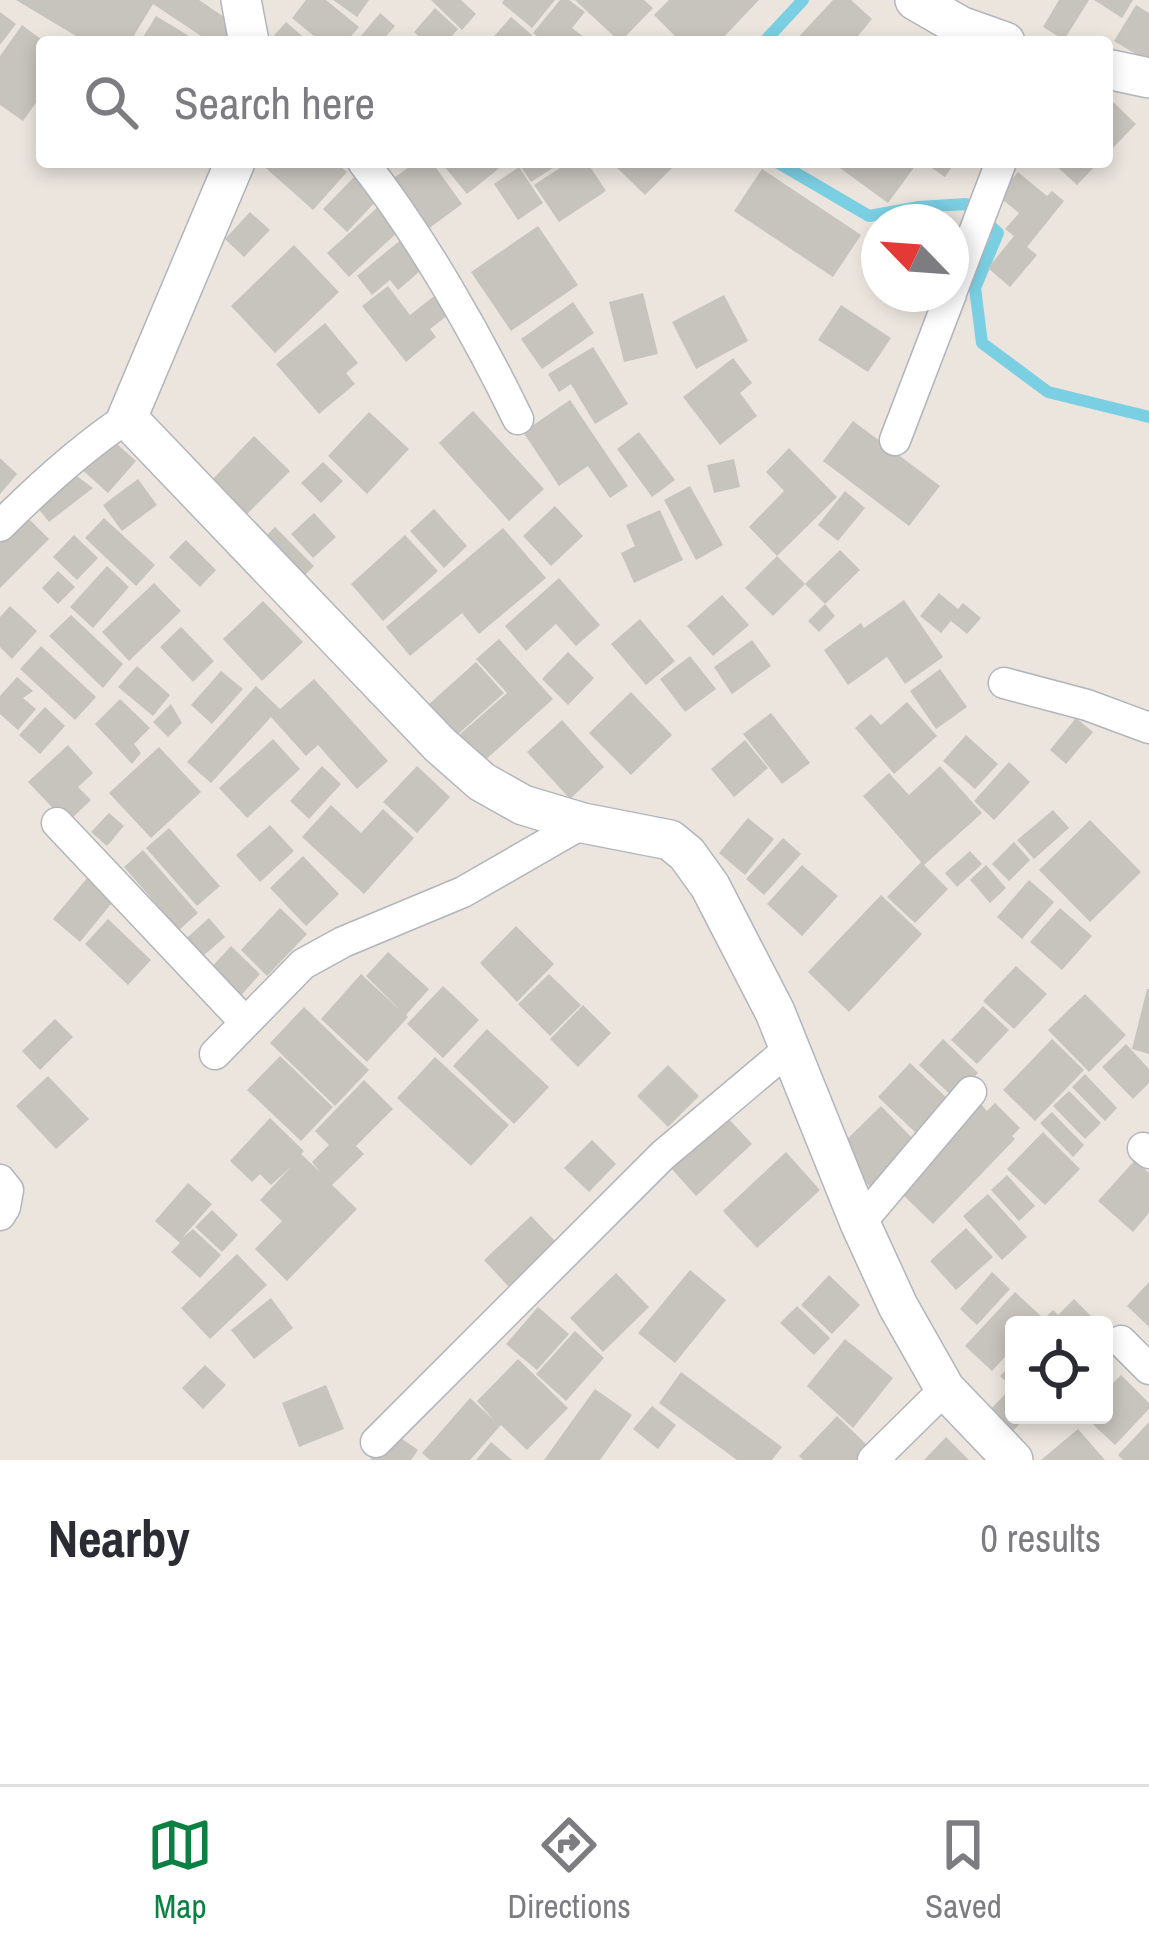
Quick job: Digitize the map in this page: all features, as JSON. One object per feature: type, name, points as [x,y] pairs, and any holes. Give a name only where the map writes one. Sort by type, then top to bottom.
[{"type":"street","points":[[915,0],[988,36]]},
{"type":"street","points":[[1113,70],[1149,78]]},
{"type":"street","points":[[0,526],[46,481],[127,418],[232,168]]},
{"type":"street","points":[[368,168],[457,305],[518,419]]},
{"type":"street","points":[[969,247],[999,168]]},
{"type":"street","points":[[895,440],[944,312]]},
{"type":"street","points":[[127,418],[440,746],[482,782],[523,805],[670,840],[687,854],[710,886],[775,1012],[888,1288],[946,1390],[1013,1460]]},
{"type":"street","points":[[1004,682],[1149,728]]},
{"type":"street","points":[[57,823],[245,1022]]},
{"type":"street","points":[[215,1054],[303,964],[343,942],[463,892],[584,823]]},
{"type":"street","points":[[376,1442],[663,1155],[789,1049]]},
{"type":"street","points":[[860,1223],[971,1091]]},
{"type":"street","points":[[0,1180],[8,1190],[0,1215]]},
{"type":"street","points":[[1121,1341],[1149,1369]]},
{"type":"street","points":[[873,1460],[946,1390]]},
{"type":"building","points":[[16,0],[199,0],[239,27],[233,36],[201,36],[153,4],[134,36],[76,36]]},
{"type":"building","points":[[306,0],[326,0],[359,27],[351,36],[314,36],[292,18]]},
{"type":"building","points":[[333,0],[369,0],[357,17]]},
{"type":"building","points":[[431,0],[461,0],[476,14],[462,30]]},
{"type":"building","points":[[504,0],[555,0],[532,28]]},
{"type":"building","points":[[560,0],[569,0],[585,12],[572,28],[582,36],[533,33]]},
{"type":"building","points":[[575,0],[644,0],[653,8],[626,36],[614,36]]},
{"type":"building","points":[[669,0],[759,0],[725,36],[675,36],[654,15]]},
{"type":"building","points":[[833,0],[851,0],[872,19],[858,36],[800,36]]},
{"type":"building","points":[[1059,0],[1089,0],[1066,36],[1043,27]]},
{"type":"building","points":[[1094,0],[1133,0],[1122,18]]},
{"type":"building","points":[[1136,5],[1149,13],[1149,62],[1114,41]]},
{"type":"building","points":[[435,8],[458,29],[452,36],[414,32]]},
{"type":"building","points":[[0,12],[16,24],[0,45]]},
{"type":"building","points":[[380,13],[395,26],[386,36],[361,36]]},
{"type":"building","points":[[156,16],[189,36],[144,36]]},
{"type":"building","points":[[511,17],[532,35],[531,36],[494,36]]},
{"type":"building","points":[[286,22],[302,36],[274,36]]},
{"type":"building","points":[[22,25],[37,36],[36,103],[23,121],[0,105],[0,56]]},
{"type":"building","points":[[1113,102],[1136,124],[1113,148]]},
{"type":"building","points":[[266,168],[343,168],[347,172],[313,210]]},
{"type":"building","points":[[408,168],[436,168],[462,204],[424,232],[388,182]]},
{"type":"building","points":[[446,168],[500,168],[467,194]]},
{"type":"building","points":[[520,168],[543,203],[518,220],[494,184]]},
{"type":"building","points":[[522,168],[553,168],[531,182]]},
{"type":"building","points":[[560,168],[591,168],[606,191],[559,222],[534,185]]},
{"type":"building","points":[[617,168],[672,168],[645,195]]},
{"type":"building","points":[[840,168],[914,168],[888,203]]},
{"type":"building","points":[[1059,168],[1093,168],[1077,185]]},
{"type":"building","points":[[762,169],[861,235],[833,277],[734,211]]},
{"type":"building","points":[[1018,172],[1047,196],[1052,191],[1064,201],[1027,247],[1037,255],[1010,287],[988,268],[1014,236],[1005,229],[1019,213],[998,196]]},
{"type":"building","points":[[355,176],[379,198],[347,232],[323,209]]},
{"type":"building","points":[[379,206],[400,230],[349,277],[327,253]]},
{"type":"building","points":[[250,212],[270,230],[244,257],[225,239]]},
{"type":"building","points":[[538,226],[578,285],[511,331],[471,272]]},
{"type":"building","points":[[403,238],[426,266],[398,290],[390,280],[372,295],[357,276]]},
{"type":"building","points":[[294,245],[339,292],[275,353],[231,306]]},
{"type":"building","points":[[388,286],[410,315],[438,293],[453,311],[430,329],[436,337],[406,362],[362,306]]},
{"type":"building","points":[[643,293],[658,354],[624,362],[609,302]]},
{"type":"building","points":[[724,295],[748,341],[696,369],[672,322]]},
{"type":"building","points":[[573,302],[594,333],[542,369],[521,339]]},
{"type":"building","points":[[841,305],[891,338],[868,372],[818,340]]},
{"type":"building","points":[[325,323],[358,363],[346,373],[355,384],[319,414],[276,364]]},
{"type":"building","points":[[593,347],[628,404],[595,424],[571,384],[559,392],[548,374]]},
{"type":"building","points":[[733,358],[752,383],[740,393],[757,416],[720,445],[683,397]]},
{"type":"building","points":[[570,400],[628,486],[610,498],[588,466],[559,486],[523,432]]},
{"type":"building","points":[[473,411],[544,489],[509,521],[439,443]]},
{"type":"building","points":[[369,412],[409,449],[367,494],[328,456]]},
{"type":"building","points":[[853,421],[940,486],[909,526],[823,461]]},
{"type":"building","points":[[639,432],[675,480],[652,497],[617,449]]},
{"type":"building","points":[[107,435],[136,461],[108,493],[79,467]]},
{"type":"building","points":[[254,436],[290,471],[246,515],[211,481]]},
{"type":"building","points":[[789,448],[837,497],[777,556],[749,527],[784,491],[766,472]]},
{"type":"building","points":[[0,458],[17,474],[0,494]]},
{"type":"building","points":[[734,459],[740,487],[714,493],[707,465]]},
{"type":"building","points":[[323,462],[343,481],[321,503],[301,483]]},
{"type":"building","points":[[70,471],[93,488],[49,522],[33,502]]},
{"type":"building","points":[[138,479],[157,505],[122,531],[103,505]]},
{"type":"building","points":[[690,486],[723,545],[696,560],[664,500]]},
{"type":"building","points":[[845,491],[865,508],[838,541],[818,525]]},
{"type":"building","points":[[555,506],[583,536],[551,566],[523,536]]},
{"type":"building","points":[[434,509],[467,546],[444,568],[410,531]]},
{"type":"building","points":[[660,510],[683,560],[634,583],[621,553],[635,546],[626,525]]},
{"type":"building","points":[[314,513],[336,537],[313,558],[291,534]]},
{"type":"building","points":[[27,517],[49,539],[0,588],[0,543]]},
{"type":"building","points":[[104,518],[155,565],[136,586],[85,538]]},
{"type":"building","points":[[275,527],[314,566],[297,583],[258,544]]},
{"type":"building","points":[[503,528],[546,578],[479,634],[462,613],[410,656],[386,627]]},
{"type":"building","points":[[74,535],[98,558],[77,580],[53,557]]},
{"type":"building","points":[[405,535],[438,571],[383,621],[351,584]]},
{"type":"building","points":[[186,540],[216,570],[200,587],[169,557]]},
{"type":"building","points":[[840,550],[860,570],[825,604],[805,584]]},
{"type":"building","points":[[777,556],[805,584],[773,616],[745,588]]},
{"type":"building","points":[[107,566],[129,587],[93,628],[70,607]]},
{"type":"building","points":[[58,571],[75,587],[58,604],[42,588]]},
{"type":"building","points":[[559,578],[600,625],[576,646],[556,624],[526,651],[505,626]]},
{"type":"building","points":[[154,583],[181,611],[129,661],[102,632]]},
{"type":"building","points":[[939,593],[958,609],[963,603],[981,618],[967,634],[951,621],[941,633],[920,616]]},
{"type":"building","points":[[722,595],[749,625],[713,656],[687,626]]},
{"type":"building","points":[[904,600],[943,657],[905,684],[887,657],[848,685],[824,650]]},
{"type":"building","points":[[263,601],[303,642],[262,681],[223,639]]},
{"type":"building","points":[[825,604],[835,616],[819,632],[808,621]]},
{"type":"building","points":[[10,606],[37,631],[12,659],[0,647],[0,617]]},
{"type":"building","points":[[71,615],[123,664],[103,688],[49,636]]},
{"type":"building","points":[[640,619],[675,661],[646,685],[611,644]]},
{"type":"building","points":[[181,627],[214,661],[193,682],[160,647]]},
{"type":"building","points":[[499,639],[553,699],[483,762],[459,735],[507,693],[476,659]]},
{"type":"building","points":[[752,640],[771,666],[732,694],[714,667]]},
{"type":"building","points":[[41,646],[96,697],[75,720],[20,669]]},
{"type":"building","points":[[568,652],[594,678],[568,705],[542,679]]},
{"type":"building","points":[[690,656],[716,689],[685,712],[660,679]]},
{"type":"building","points":[[476,662],[504,693],[456,736],[428,705]]},
{"type":"building","points":[[137,666],[170,695],[153,716],[118,687]]},
{"type":"building","points":[[940,669],[967,707],[936,729],[910,691]]},
{"type":"building","points":[[221,671],[243,689],[212,724],[191,705]]},
{"type":"building","points":[[17,677],[33,691],[23,698],[36,709],[18,730],[0,714],[0,696]]},
{"type":"building","points":[[314,679],[388,761],[357,789],[318,745],[306,756],[271,717],[211,783],[187,762],[256,686],[280,709]]},
{"type":"building","points":[[631,692],[672,735],[631,775],[589,733]]},
{"type":"building","points":[[120,699],[150,728],[134,744],[141,753],[132,764],[95,724]]},
{"type":"building","points":[[907,702],[937,736],[894,774],[855,728],[871,714],[881,725]]},
{"type":"building","points":[[171,704],[182,723],[168,737],[153,722]]},
{"type":"building","points":[[45,707],[65,726],[40,754],[19,735]]},
{"type":"building","points":[[771,713],[810,763],[782,784],[743,734]]},
{"type":"building","points":[[1076,718],[1093,732],[1066,764],[1050,750]]},
{"type":"building","points":[[562,720],[604,767],[570,799],[527,752]]},
{"type":"building","points":[[966,735],[998,764],[975,789],[943,761]]},
{"type":"building","points":[[273,739],[300,769],[247,818],[219,788]]},
{"type":"building","points":[[745,740],[768,768],[734,797],[711,769]]},
{"type":"building","points":[[68,745],[93,773],[78,787],[91,800],[67,823],[28,782]]},
{"type":"building","points":[[159,747],[201,792],[151,838],[109,793]]},
{"type":"building","points":[[1009,762],[1030,782],[994,820],[974,801]]},
{"type":"building","points":[[322,766],[341,784],[309,819],[290,801]]},
{"type":"building","points":[[417,766],[450,797],[417,833],[383,802]]},
{"type":"building","points":[[940,766],[982,813],[924,865],[948,889],[915,923],[887,897],[921,862],[863,796],[889,773],[909,795]]},
{"type":"building","points":[[331,805],[361,833],[383,809],[414,838],[364,894],[302,837]]},
{"type":"building","points":[[1053,810],[1069,828],[1034,859],[1017,840]]},
{"type":"building","points":[[109,813],[124,826],[107,846],[91,832]]},
{"type":"building","points":[[748,818],[774,839],[745,875],[719,853]]},
{"type":"building","points":[[1090,820],[1141,872],[1090,922],[1039,870]]},
{"type":"building","points":[[270,825],[294,851],[260,882],[236,855]]},
{"type":"building","points":[[169,828],[220,886],[197,906],[146,848]]},
{"type":"building","points":[[783,838],[801,854],[764,895],[746,879]]},
{"type":"building","points":[[1014,842],[1030,860],[1009,881],[992,864]]},
{"type":"building","points":[[143,850],[198,913],[179,930],[124,867]]},
{"type":"building","points":[[970,851],[982,864],[957,887],[945,873]]},
{"type":"building","points":[[303,856],[339,894],[306,926],[270,888]]},
{"type":"building","points":[[802,865],[838,896],[802,936],[767,904]]},
{"type":"building","points":[[986,865],[1006,888],[990,903],[970,880]]},
{"type":"building","points":[[93,871],[120,893],[80,942],[53,919]]},
{"type":"building","points":[[1029,880],[1054,902],[1022,939],[997,917]]},
{"type":"building","points":[[881,895],[922,934],[849,1012],[808,972]]},
{"type":"building","points":[[280,908],[307,934],[267,976],[241,950]]},
{"type":"building","points":[[1060,908],[1092,936],[1062,970],[1030,942]]},
{"type":"building","points":[[209,918],[225,937],[196,962],[180,944]]},
{"type":"building","points":[[108,919],[151,960],[128,985],[85,944]]},
{"type":"building","points":[[516,926],[554,964],[517,1002],[480,963]]},
{"type":"building","points":[[231,946],[260,974],[237,1000],[207,972]]},
{"type":"building","points":[[388,952],[429,989],[367,1062],[321,1019],[361,974],[401,1011],[366,976]]},
{"type":"building","points":[[1016,966],[1047,994],[1014,1029],[983,1001]]},
{"type":"building","points":[[549,974],[581,1005],[550,1036],[518,1004]]},
{"type":"building","points":[[443,986],[479,1020],[443,1058],[407,1024]]},
{"type":"building","points":[[1149,989],[1149,1054],[1132,1049]]},
{"type":"building","points":[[1085,994],[1126,1035],[1089,1072],[1048,1030]]},
{"type":"building","points":[[583,1005],[611,1033],[578,1067],[550,1039]]},
{"type":"building","points":[[983,1006],[1009,1030],[977,1064],[951,1040]]},
{"type":"building","points":[[304,1007],[369,1070],[335,1106],[270,1043]]},
{"type":"building","points":[[55,1019],[73,1037],[40,1070],[22,1051]]},
{"type":"building","points":[[487,1029],[549,1087],[514,1124],[453,1066]]},
{"type":"building","points":[[943,1039],[978,1073],[954,1098],[919,1065]]},
{"type":"building","points":[[1052,1039],[1084,1070],[1035,1121],[1003,1090]]},
{"type":"building","points":[[1126,1044],[1149,1069],[1149,1083],[1133,1099],[1102,1067]]},
{"type":"building","points":[[280,1056],[333,1107],[301,1141],[247,1090]]},
{"type":"building","points":[[435,1057],[509,1125],[471,1166],[397,1098]]},
{"type":"building","points":[[910,1063],[948,1099],[916,1133],[878,1097]]},
{"type":"building","points":[[668,1065],[699,1096],[668,1127],[637,1096]]},
{"type":"building","points":[[1085,1074],[1117,1108],[1105,1121],[1072,1087]]},
{"type":"building","points":[[48,1076],[89,1119],[56,1149],[16,1106]]},
{"type":"building","points":[[364,1080],[393,1109],[356,1146],[364,1154],[332,1185],[357,1209],[287,1281],[255,1249],[282,1221],[260,1200],[292,1166],[271,1185],[260,1174],[252,1182],[230,1161],[270,1118],[320,1172],[312,1162],[329,1145],[315,1131]]},
{"type":"building","points":[[1069,1091],[1101,1123],[1085,1139],[1053,1106]]},
{"type":"building","points":[[995,1103],[1020,1128],[1012,1136],[1015,1139],[933,1224],[899,1191],[981,1104],[987,1111]]},
{"type":"building","points":[[881,1106],[917,1143],[871,1188],[835,1151]]},
{"type":"building","points":[[1052,1112],[1084,1145],[1073,1157],[1040,1123]]},
{"type":"building","points":[[727,1117],[752,1144],[696,1196],[671,1168]]},
{"type":"building","points":[[1043,1132],[1080,1169],[1045,1205],[1007,1169]]},
{"type":"building","points":[[592,1140],[616,1164],[589,1192],[564,1168]]},
{"type":"building","points":[[786,1152],[820,1190],[757,1248],[723,1211]]},
{"type":"building","points":[[1135,1160],[1149,1173],[1149,1213],[1133,1232],[1098,1201]]},
{"type":"building","points":[[1007,1175],[1035,1206],[1019,1221],[991,1190]]},
{"type":"building","points":[[188,1183],[212,1204],[182,1238],[193,1229],[221,1255],[200,1278],[171,1252],[180,1243],[155,1221]]},
{"type":"building","points":[[988,1194],[1027,1237],[1002,1260],[963,1216]]},
{"type":"building","points":[[212,1210],[238,1235],[222,1252],[195,1227]]},
{"type":"building","points":[[531,1216],[556,1242],[509,1287],[484,1260]]},
{"type":"building","points":[[966,1228],[993,1257],[956,1290],[930,1261]]},
{"type":"building","points":[[237,1254],[267,1285],[210,1339],[181,1308]]},
{"type":"building","points":[[690,1270],[726,1300],[675,1363],[638,1333]]},
{"type":"building","points":[[992,1272],[1010,1289],[977,1325],[960,1309]]},
{"type":"building","points":[[616,1273],[649,1307],[603,1352],[570,1318]]},
{"type":"building","points":[[829,1275],[860,1305],[832,1334],[801,1305]]},
{"type":"building","points":[[1149,1282],[1149,1327],[1127,1306]]},
{"type":"building","points":[[1015,1292],[1041,1316],[1005,1316],[1005,1357],[992,1371],[965,1346]]},
{"type":"building","points":[[271,1298],[293,1328],[254,1359],[231,1330]]},
{"type":"building","points":[[1074,1299],[1091,1316],[1047,1316],[1053,1310],[1058,1315]]},
{"type":"building","points":[[797,1306],[830,1338],[814,1355],[780,1323]]},
{"type":"building","points":[[538,1307],[569,1334],[537,1370],[506,1344]]},
{"type":"building","points":[[575,1331],[604,1358],[566,1401],[536,1374]]},
{"type":"building","points":[[845,1339],[893,1378],[853,1428],[807,1386]]},
{"type":"building","points":[[518,1359],[568,1408],[527,1450],[501,1425],[470,1460],[430,1460],[422,1453],[470,1398],[493,1419],[477,1401]]},
{"type":"building","points":[[205,1365],[226,1385],[203,1409],[182,1388]]},
{"type":"building","points":[[681,1372],[782,1447],[772,1460],[737,1460],[659,1403]]},
{"type":"building","points":[[1121,1375],[1149,1403],[1149,1409],[1115,1445],[1093,1424],[1113,1424],[1113,1383]]},
{"type":"building","points":[[326,1385],[344,1429],[299,1447],[282,1403]]},
{"type":"building","points":[[595,1389],[632,1415],[600,1460],[544,1460]]},
{"type":"building","points":[[1005,1394],[1005,1424],[1019,1424],[1010,1434],[987,1413]]},
{"type":"building","points":[[652,1406],[676,1425],[658,1449],[633,1429]]},
{"type":"building","points":[[837,1416],[869,1447],[857,1460],[803,1460],[799,1456]]},
{"type":"building","points":[[1149,1422],[1149,1460],[1123,1460],[1118,1455]]},
{"type":"building","points":[[1078,1429],[1105,1460],[1041,1460]]},
{"type":"building","points":[[391,1431],[418,1450],[411,1460],[370,1460]]},
{"type":"building","points":[[946,1437],[969,1460],[924,1460]]},
{"type":"building","points":[[491,1442],[512,1460],[476,1460]]},
{"type":"waterway","points":[[770,36],[803,0]]},
{"type":"waterway","points":[[787,168],[869,216],[966,204],[998,233],[975,288],[982,343],[1048,392],[1149,417]]}]
